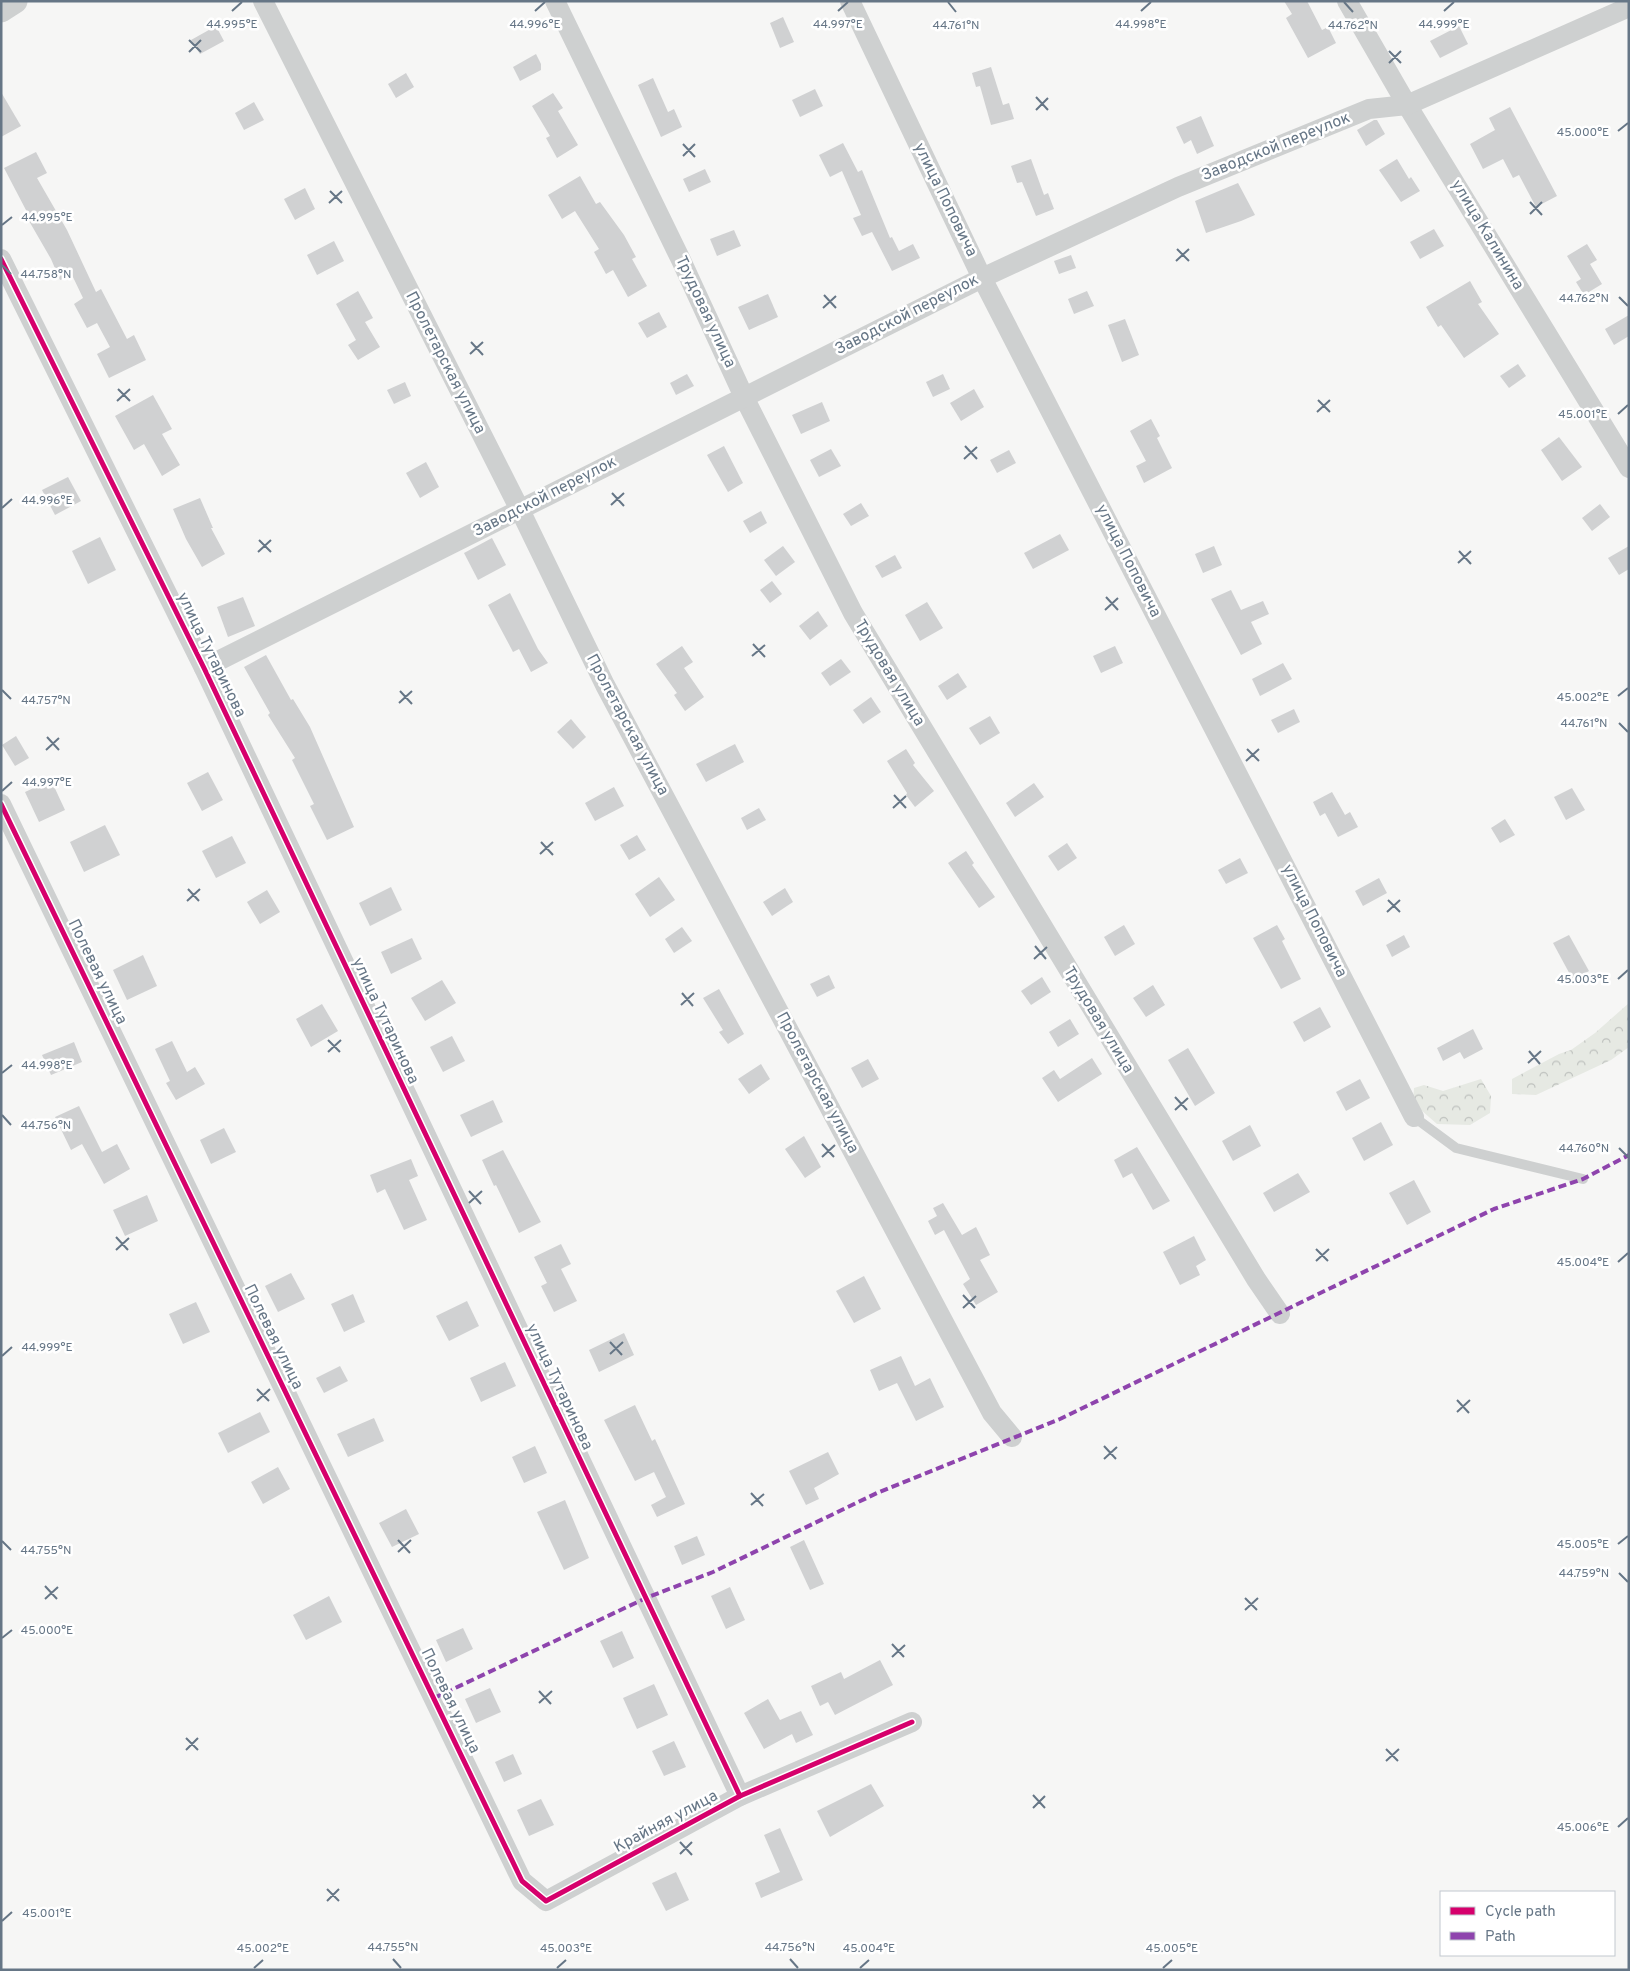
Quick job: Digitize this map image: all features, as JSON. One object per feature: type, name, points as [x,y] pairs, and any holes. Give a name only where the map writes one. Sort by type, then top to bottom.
[{"type":"street","points":[[1,10],[15,1]]},
{"type":"street","name":"Пролетарская улица","points":[[263,1],[520,510],[610,694],[992,1413],[1012,1437]]},
{"type":"street","name":"Трудовая улица","points":[[555,1],[681,260],[744,397],[853,614],[1256,1279],[1280,1314]]},
{"type":"street","name":"улица Поповича","points":[[850,1],[982,278],[1414,1117]]},
{"type":"street","name":"улица Калинина","points":[[1347,1],[1407,105],[1629,468]]},
{"type":"street","name":"Заводской переулок","points":[[204,668],[982,278],[1178,187],[1360,113],[1407,105],[1629,7]]},
{"type":"street","name":"улица Тутаринова","points":[[1,259],[204,668],[740,1796]]},
{"type":"street","name":"Полевая улица","points":[[1,804],[522,1881]]},
{"type":"street","name":"Крайняя улица","points":[[522,1881],[546,1901],[740,1796],[912,1722]]},
{"type":"lane","points":[[1414,1117],[1456,1148],[1583,1179]]},
{"type":"green space","points":[[1629,1003],[1629,1047],[1611,1060],[1536,1095],[1512,1094],[1512,1079],[1559,1054],[1571,1050],[1595,1033]]},
{"type":"green space","points":[[1481,1079],[1491,1096],[1490,1113],[1470,1125],[1437,1124],[1413,1103],[1414,1088],[1424,1085],[1443,1091]]},
{"type":"building","points":[[1284,1],[1307,1],[1322,30],[1328,27],[1336,43],[1308,58],[1286,18],[1292,14]]},
{"type":"building","points":[[783,17],[794,42],[780,48],[770,23]]},
{"type":"building","points":[[216,26],[224,41],[200,54],[191,40]]},
{"type":"building","points":[[1459,26],[1468,44],[1440,58],[1430,41]]},
{"type":"building","points":[[536,54],[541,64],[541,70],[520,81],[513,67]]},
{"type":"building","points":[[991,67],[1003,105],[1009,103],[1014,119],[991,125],[980,86],[976,87],[972,73]]},
{"type":"building","points":[[406,73],[414,87],[396,98],[388,84]]},
{"type":"building","points":[[653,78],[668,112],[674,109],[682,127],[661,137],[638,85]]},
{"type":"building","points":[[815,89],[823,106],[800,117],[792,100]]},
{"type":"building","points":[[1,92],[21,126],[1,137]]},
{"type":"building","points":[[553,93],[563,108],[558,111],[578,145],[557,158],[546,138],[550,136],[532,106]]},
{"type":"building","points":[[254,102],[264,120],[244,130],[235,113]]},
{"type":"building","points":[[1510,107],[1557,196],[1536,207],[1519,175],[1513,178],[1503,159],[1483,169],[1470,144],[1495,130],[1489,118]]},
{"type":"building","points":[[1201,116],[1214,146],[1197,154],[1191,140],[1184,144],[1176,127]]},
{"type":"building","points":[[1377,120],[1385,134],[1366,146],[1357,130]]},
{"type":"building","points":[[843,143],[858,172],[862,170],[890,238],[892,237],[899,251],[913,244],[920,258],[892,271],[872,232],[862,236],[853,218],[861,215],[842,171],[830,177],[819,155]]},
{"type":"building","points":[[36,152],[47,173],[37,178],[67,230],[96,292],[101,289],[127,339],[134,335],[146,360],[109,378],[97,354],[110,347],[97,323],[87,328],[74,304],[83,298],[72,275],[60,280],[51,259],[25,214],[27,212],[4,168]]},
{"type":"building","points":[[1031,159],[1044,195],[1048,193],[1054,209],[1036,216],[1022,182],[1017,183],[1011,166]]},
{"type":"building","points":[[1397,159],[1409,179],[1411,177],[1420,191],[1401,202],[1379,170]]},
{"type":"building","points":[[705,169],[711,182],[689,192],[683,179]]},
{"type":"building","points":[[580,176],[596,204],[600,202],[624,235],[636,257],[632,259],[647,286],[628,297],[613,270],[606,274],[594,252],[599,249],[575,211],[562,219],[548,195]]},
{"type":"building","points":[[1238,183],[1255,215],[1206,233],[1195,201]]},
{"type":"building","points":[[305,188],[315,209],[295,220],[284,199]]},
{"type":"building","points":[[1434,229],[1444,246],[1420,259],[1410,242]]},
{"type":"building","points":[[734,230],[741,246],[717,256],[710,239]]},
{"type":"building","points":[[334,241],[344,261],[317,275],[307,255]]},
{"type":"building","points":[[1587,244],[1597,260],[1590,264],[1602,284],[1584,295],[1576,282],[1581,279],[1567,256]]},
{"type":"building","points":[[1071,255],[1076,268],[1059,274],[1054,261]]},
{"type":"building","points":[[1470,281],[1482,302],[1478,304],[1499,334],[1464,358],[1441,325],[1438,327],[1426,307]]},
{"type":"building","points":[[358,291],[373,318],[365,322],[380,347],[358,360],[348,345],[356,340],[336,304]]},
{"type":"building","points":[[1087,291],[1094,306],[1074,314],[1068,299]]},
{"type":"building","points":[[768,294],[778,317],[749,330],[738,307]]},
{"type":"building","points":[[659,312],[667,327],[647,338],[638,323]]},
{"type":"building","points":[[1629,315],[1629,336],[1614,345],[1605,329]]},
{"type":"building","points":[[1125,319],[1139,355],[1122,362],[1108,325]]},
{"type":"building","points":[[1518,364],[1526,376],[1509,388],[1500,376]]},
{"type":"building","points":[[687,374],[694,386],[676,395],[670,383]]},
{"type":"building","points":[[943,374],[950,389],[933,397],[926,382]]},
{"type":"building","points":[[405,382],[411,396],[394,404],[387,390]]},
{"type":"building","points":[[974,389],[984,407],[961,421],[950,403]]},
{"type":"building","points":[[153,395],[172,429],[162,434],[180,465],[162,476],[144,444],[134,450],[115,416]]},
{"type":"building","points":[[822,402],[830,421],[801,434],[792,415]]},
{"type":"building","points":[[1151,419],[1160,436],[1157,438],[1172,468],[1144,483],[1136,466],[1146,461],[1130,431]]},
{"type":"building","points":[[1559,437],[1582,467],[1562,481],[1541,450]]},
{"type":"building","points":[[724,446],[743,483],[728,492],[707,455]]},
{"type":"building","points":[[831,449],[841,466],[819,477],[810,460]]},
{"type":"building","points":[[1009,450],[1016,463],[997,473],[990,460]]},
{"type":"building","points":[[426,462],[439,487],[420,498],[406,473]]},
{"type":"building","points":[[68,477],[81,501],[55,515],[42,490]]},
{"type":"building","points":[[200,498],[213,528],[211,528],[225,554],[202,567],[186,539],[173,509]]},
{"type":"building","points":[[861,503],[869,516],[851,526],[843,514]]},
{"type":"building","points":[[1600,504],[1610,517],[1592,531],[1582,518]]},
{"type":"building","points":[[761,511],[767,523],[750,533],[743,521]]},
{"type":"building","points":[[1060,534],[1069,550],[1033,569],[1024,553]]},
{"type":"building","points":[[100,537],[116,570],[88,584],[72,551]]},
{"type":"building","points":[[492,538],[506,565],[478,580],[464,553]]},
{"type":"building","points":[[783,546],[795,562],[776,576],[764,560]]},
{"type":"building","points":[[1214,546],[1222,565],[1203,573],[1195,554]]},
{"type":"building","points":[[1629,546],[1629,569],[1619,575],[1608,558]]},
{"type":"building","points":[[895,555],[902,568],[882,578],[875,566]]},
{"type":"building","points":[[772,581],[782,594],[770,603],[760,590]]},
{"type":"building","points":[[1231,590],[1241,610],[1263,601],[1269,614],[1251,622],[1262,644],[1241,655],[1211,599]]},
{"type":"building","points":[[510,593],[538,649],[548,663],[531,672],[519,649],[513,652],[488,605]]},
{"type":"building","points":[[243,597],[255,626],[228,637],[217,607]]},
{"type":"building","points":[[927,602],[943,628],[920,641],[905,615]]},
{"type":"building","points":[[818,611],[828,626],[810,640],[799,626]]},
{"type":"building","points":[[682,646],[693,662],[684,668],[704,697],[685,711],[674,695],[677,693],[656,664]]},
{"type":"building","points":[[1115,646],[1123,663],[1101,673],[1093,656]]},
{"type":"building","points":[[266,655],[291,700],[293,699],[310,727],[354,827],[327,840],[310,806],[314,804],[292,760],[295,758],[268,715],[270,713],[244,667]]},
{"type":"building","points":[[841,659],[851,672],[830,686],[821,673]]},
{"type":"building","points":[[1283,663],[1292,679],[1260,696],[1252,679]]},
{"type":"building","points":[[958,673],[967,687],[947,700],[938,686]]},
{"type":"building","points":[[871,697],[881,712],[863,724],[853,710]]},
{"type":"building","points":[[1294,709],[1300,722],[1278,733],[1271,720]]},
{"type":"building","points":[[990,716],[1000,733],[980,745],[969,728]]},
{"type":"building","points":[[571,719],[586,737],[573,749],[557,732]]},
{"type":"building","points":[[16,736],[29,758],[15,766],[2,745]]},
{"type":"building","points":[[735,744],[744,762],[706,782],[696,764]]},
{"type":"building","points":[[906,749],[915,763],[913,765],[934,791],[915,807],[887,761]]},
{"type":"building","points":[[208,772],[223,800],[202,811],[187,783]]},
{"type":"building","points":[[51,780],[65,810],[39,822],[25,792]]},
{"type":"building","points":[[1034,783],[1044,797],[1015,817],[1006,803]]},
{"type":"building","points":[[614,787],[624,806],[595,821],[585,803]]},
{"type":"building","points":[[1572,788],[1585,810],[1566,820],[1554,797]]},
{"type":"building","points":[[1332,792],[1345,815],[1350,812],[1358,827],[1338,837],[1325,813],[1320,816],[1313,802]]},
{"type":"building","points":[[759,808],[766,820],[747,830],[741,818]]},
{"type":"building","points":[[1505,819],[1515,835],[1500,843],[1491,828]]},
{"type":"building","points":[[105,825],[120,855],[84,872],[70,842]]},
{"type":"building","points":[[637,835],[646,850],[629,860],[620,845]]},
{"type":"building","points":[[232,836],[246,863],[216,878],[202,851]]},
{"type":"building","points":[[1067,843],[1077,858],[1058,871],[1048,856]]},
{"type":"building","points":[[966,851],[974,863],[972,865],[995,897],[979,908],[948,863]]},
{"type":"building","points":[[1240,858],[1248,873],[1226,884],[1218,870]]},
{"type":"building","points":[[659,877],[675,900],[650,917],[635,894]]},
{"type":"building","points":[[1379,878],[1387,893],[1363,906],[1355,891]]},
{"type":"building","points":[[391,887],[402,910],[370,926],[359,903]]},
{"type":"building","points":[[785,888],[793,902],[772,916],[763,902]]},
{"type":"building","points":[[267,890],[280,912],[260,924],[247,902]]},
{"type":"building","points":[[1124,925],[1135,944],[1115,956],[1104,937]]},
{"type":"building","points":[[1277,925],[1285,939],[1282,941],[1301,979],[1281,989],[1253,938]]},
{"type":"building","points":[[682,927],[692,941],[674,953],[665,939]]},
{"type":"building","points":[[1404,935],[1410,947],[1392,957],[1386,945]]},
{"type":"building","points":[[1569,935],[1589,971],[1573,980],[1553,943]]},
{"type":"building","points":[[412,938],[422,959],[391,974],[381,952]]},
{"type":"building","points":[[143,955],[157,986],[127,1000],[113,970]]},
{"type":"building","points":[[829,975],[835,988],[817,997],[810,984]]},
{"type":"building","points":[[1042,977],[1051,992],[1031,1005],[1021,991]]},
{"type":"building","points":[[442,980],[456,1003],[425,1021],[411,998]]},
{"type":"building","points":[[1153,985],[1165,1005],[1146,1017],[1133,998]]},
{"type":"building","points":[[719,989],[744,1034],[728,1044],[719,1032],[723,1030],[703,998]]},
{"type":"building","points":[[322,1004],[338,1031],[311,1047],[296,1019]]},
{"type":"building","points":[[1320,1007],[1331,1027],[1304,1042],[1293,1022]]},
{"type":"building","points":[[1070,1019],[1079,1034],[1058,1047],[1049,1032]]},
{"type":"building","points":[[1473,1029],[1483,1049],[1464,1059],[1460,1052],[1443,1061],[1437,1048]]},
{"type":"building","points":[[452,1036],[465,1061],[443,1072],[430,1047]]},
{"type":"building","points":[[172,1041],[187,1072],[195,1067],[205,1084],[176,1100],[166,1083],[170,1081],[155,1049]]},
{"type":"building","points":[[74,1042],[82,1062],[51,1075],[42,1055]]},
{"type":"building","points":[[1188,1048],[1215,1093],[1195,1106],[1168,1060]]},
{"type":"building","points":[[1092,1058],[1102,1074],[1058,1102],[1042,1078],[1054,1070],[1060,1079]]},
{"type":"building","points":[[868,1059],[879,1079],[862,1088],[851,1068]]},
{"type":"building","points":[[761,1064],[770,1079],[749,1094],[738,1079]]},
{"type":"building","points":[[1360,1079],[1370,1098],[1346,1111],[1336,1092]]},
{"type":"building","points":[[493,1100],[503,1122],[471,1137],[460,1115]]},
{"type":"building","points":[[79,1106],[102,1152],[117,1144],[130,1169],[104,1184],[82,1144],[71,1150],[55,1117]]},
{"type":"building","points":[[1381,1122],[1393,1145],[1364,1161],[1352,1138]]},
{"type":"building","points":[[1250,1125],[1261,1146],[1233,1161],[1222,1141]]},
{"type":"building","points":[[224,1128],[236,1152],[211,1164],[200,1140]]},
{"type":"building","points":[[804,1136],[821,1167],[805,1178],[785,1149]]},
{"type":"building","points":[[1137,1147],[1170,1201],[1153,1210],[1132,1173],[1123,1178],[1114,1160]]},
{"type":"building","points":[[503,1150],[541,1222],[519,1233],[482,1160]]},
{"type":"building","points":[[411,1159],[418,1176],[409,1180],[427,1220],[404,1230],[385,1189],[377,1193],[370,1175]]},
{"type":"building","points":[[1298,1173],[1310,1192],[1274,1212],[1263,1193]]},
{"type":"building","points":[[1414,1180],[1431,1212],[1407,1225],[1389,1193]]},
{"type":"building","points":[[147,1195],[158,1221],[125,1236],[113,1210]]},
{"type":"building","points":[[943,1203],[962,1235],[976,1227],[990,1255],[980,1260],[998,1292],[976,1305],[963,1284],[970,1279],[944,1230],[935,1235],[928,1221],[937,1216],[933,1208]]},
{"type":"building","points":[[1194,1236],[1206,1260],[1196,1266],[1200,1275],[1180,1285],[1163,1252]]},
{"type":"building","points":[[561,1244],[571,1264],[561,1269],[577,1301],[554,1312],[541,1286],[547,1283],[534,1257]]},
{"type":"building","points":[[291,1273],[305,1299],[278,1312],[265,1286]]},
{"type":"building","points":[[864,1276],[881,1309],[854,1323],[836,1291]]},
{"type":"building","points":[[353,1294],[365,1322],[344,1332],[331,1304]]},
{"type":"building","points":[[467,1301],[479,1326],[449,1341],[436,1316]]},
{"type":"building","points":[[196,1302],[210,1332],[183,1344],[169,1314]]},
{"type":"building","points":[[624,1333],[634,1355],[599,1372],[589,1350]]},
{"type":"building","points":[[901,1356],[915,1386],[930,1378],[944,1407],[916,1421],[897,1383],[879,1391],[870,1370]]},
{"type":"building","points":[[505,1362],[516,1386],[481,1402],[470,1378]]},
{"type":"building","points":[[340,1366],[348,1381],[324,1393],[316,1378]]},
{"type":"building","points":[[635,1405],[652,1441],[655,1439],[685,1504],[657,1517],[651,1505],[666,1497],[654,1472],[635,1481],[604,1420]]},
{"type":"building","points":[[260,1412],[270,1432],[228,1453],[218,1433]]},
{"type":"building","points":[[374,1418],[384,1441],[348,1457],[337,1434]]},
{"type":"building","points":[[535,1446],[547,1473],[524,1483],[512,1457]]},
{"type":"building","points":[[828,1452],[839,1474],[814,1488],[819,1499],[806,1505],[789,1471]]},
{"type":"building","points":[[278,1467],[290,1489],[263,1504],[251,1482]]},
{"type":"building","points":[[565,1500],[589,1558],[564,1570],[537,1512]]},
{"type":"building","points":[[406,1509],[419,1534],[392,1547],[379,1523]]},
{"type":"building","points":[[697,1536],[705,1555],[682,1565],[674,1546]]},
{"type":"building","points":[[804,1540],[824,1584],[810,1590],[790,1547]]},
{"type":"building","points":[[730,1587],[745,1620],[726,1629],[711,1596]]},
{"type":"building","points":[[329,1596],[342,1622],[306,1640],[293,1615]]},
{"type":"building","points":[[463,1628],[473,1649],[446,1662],[436,1640]]},
{"type":"building","points":[[622,1631],[634,1658],[613,1668],[600,1641]]},
{"type":"building","points":[[880,1660],[893,1685],[835,1715],[828,1702],[820,1706],[811,1686],[841,1672],[844,1679]]},
{"type":"building","points":[[654,1684],[668,1715],[637,1729],[623,1698]]},
{"type":"building","points":[[490,1688],[501,1712],[476,1723],[465,1699]]},
{"type":"building","points":[[768,1699],[780,1720],[801,1711],[813,1735],[796,1743],[792,1734],[764,1749],[744,1713]]},
{"type":"building","points":[[674,1741],[686,1767],[664,1776],[652,1751]]},
{"type":"building","points":[[513,1754],[522,1774],[504,1782],[495,1762]]},
{"type":"building","points":[[871,1784],[884,1806],[830,1837],[817,1811]]},
{"type":"building","points":[[541,1799],[554,1825],[529,1836],[517,1810]]},
{"type":"building","points":[[780,1828],[803,1880],[761,1898],[755,1883],[780,1872],[764,1835]]},
{"type":"building","points":[[676,1872],[689,1900],[666,1911],[652,1883]]},
{"type":"marked path","points":[[434,1698],[646,1598],[713,1572],[877,1493],[1060,1419],[1494,1209],[1583,1179],[1629,1155]]},
{"type":"cycle path","points":[[1,259],[204,668],[740,1796]]},
{"type":"cycle path","points":[[1,804],[522,1881],[546,1901],[740,1796],[912,1722]]}]
